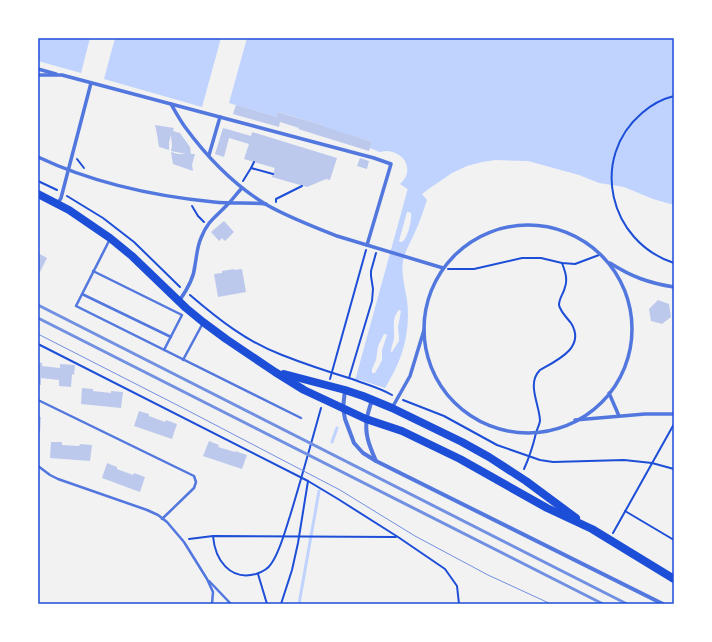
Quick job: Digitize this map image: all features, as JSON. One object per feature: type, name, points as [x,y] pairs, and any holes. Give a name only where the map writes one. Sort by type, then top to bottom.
[{"type":"main road","points":[[38,194],[82,218],[110,238],[132,256],[186,308],[226,339],[304,390],[366,418],[402,431],[460,459],[547,508],[592,529]]},
{"type":"main road","points":[[275,372],[345,390],[372,400],[392,408],[462,442],[489,457],[526,481],[592,529],[674,578]]},
{"type":"street","points":[[38,69],[374,158],[391,164],[367,245]]},
{"type":"street","points":[[38,75],[62,75]]},
{"type":"street","points":[[58,204],[91,83]]},
{"type":"street","points":[[171,104],[184,126],[220,168],[241,187],[267,204],[324,231],[443,268]]},
{"type":"street","points":[[209,156],[220,117]]},
{"type":"street","points":[[38,157],[90,177],[140,191],[188,199],[228,203],[267,204]]},
{"type":"street","points":[[179,301],[186,292],[194,272],[197,248],[203,233],[214,216],[228,203],[241,187]]},
{"type":"street","points":[[607,261],[620,279],[629,301],[634,332],[629,359],[623,372],[617,383],[598,405],[572,421],[558,427],[536,433],[515,433],[497,429],[471,417],[460,407],[442,385],[428,350],[426,337],[428,302],[433,284],[443,268],[462,248],[480,235],[498,229],[523,226],[550,228],[586,244],[607,261],[631,276],[659,285],[674,287]]},
{"type":"street","points":[[392,408],[406,384],[426,326]]},
{"type":"street","points":[[345,390],[343,408],[345,419],[354,443],[363,453],[376,461],[663,604]]},
{"type":"street","points":[[609,393],[619,416]]},
{"type":"street","points":[[372,400],[366,418],[366,431],[376,461]]},
{"type":"street","points":[[572,421],[645,414],[674,414]]},
{"type":"lane","points":[[110,238],[76,306],[301,418]]},
{"type":"lane","points":[[93,271],[182,315],[164,350]]},
{"type":"lane","points":[[82,294],[171,337]]},
{"type":"lane","points":[[183,360],[204,322]]},
{"type":"lane","points":[[38,400],[194,476],[196,482],[194,488],[162,518]]},
{"type":"lane","points":[[38,466],[58,479],[147,510],[162,518],[182,539],[207,579],[213,592],[212,604]]},
{"type":"lane","points":[[207,579],[231,604]]},
{"type":"path","points":[[674,96],[652,105],[638,116],[628,128],[617,151],[612,170],[612,186],[616,205],[623,223],[628,230],[639,242],[655,254],[674,263]]},
{"type":"path","points":[[72,152],[90,177]]},
{"type":"path","points":[[241,187],[254,162]]},
{"type":"path","points":[[251,168],[273,174]]},
{"type":"path","points":[[38,181],[62,192],[102,218],[134,242],[186,292],[225,323],[256,343],[280,355],[388,392],[398,398],[444,416],[497,445],[530,457],[553,462],[624,460],[674,469]]},
{"type":"path","points":[[278,210],[276,199],[302,186]]},
{"type":"path","points":[[188,199],[198,216],[208,225]]},
{"type":"path","points":[[328,383],[367,245]]},
{"type":"path","points":[[349,378],[372,301],[373,289],[371,271],[378,248]]},
{"type":"path","points":[[443,268],[474,269],[522,258],[540,258],[571,264],[579,263],[599,255]]},
{"type":"path","points":[[524,470],[530,457],[540,423],[534,387],[538,372],[571,349],[576,337],[574,328],[560,308],[559,304],[566,286],[566,275],[562,263]]},
{"type":"path","points":[[38,344],[326,491],[445,569],[457,586],[459,604]]},
{"type":"path","points":[[213,536],[214,544],[221,561],[234,573],[241,575],[252,575],[266,570],[276,556],[282,540],[322,406]]},
{"type":"path","points":[[612,534],[674,424]]},
{"type":"path","points":[[281,604],[292,570],[308,481]]},
{"type":"path","points":[[626,511],[674,540]]},
{"type":"path","points":[[182,539],[213,536],[398,537]]},
{"type":"path","points":[[258,574],[268,604]]},
{"type":"water","points":[[38,38],[90,38],[81,73],[38,61]]},
{"type":"water","points":[[115,38],[221,38],[202,107],[104,79]]},
{"type":"water","points":[[247,38],[674,38],[674,205],[653,199],[624,187],[599,183],[579,175],[528,161],[495,160],[482,162],[467,166],[452,173],[422,194],[427,200],[403,261],[403,276],[408,312],[408,324],[404,346],[396,368],[385,388],[357,379],[409,190],[400,184],[407,175],[405,160],[400,155],[393,152],[379,152],[370,148],[372,142],[322,127],[322,125],[279,112],[277,117],[229,103]],"holes":[[[407,212],[411,213],[409,228],[405,239],[400,242],[399,241]],[[399,310],[401,311],[398,327],[399,341],[391,352],[394,339],[394,320]],[[384,334],[387,335],[382,350],[382,360],[375,373],[372,373],[378,346]]]},
{"type":"building","points":[[236,105],[277,117],[278,112],[372,142],[369,151],[280,122],[279,127],[233,114]]},
{"type":"building","points":[[155,125],[174,128],[173,131],[180,133],[190,147],[191,154],[195,154],[192,165],[193,171],[173,164],[171,152],[186,154],[171,151],[171,135],[169,150],[159,147]]},
{"type":"building","points":[[223,128],[251,136],[252,132],[337,158],[330,180],[326,179],[307,187],[272,177],[275,168],[244,159],[249,144],[229,138],[224,157],[215,154]]},
{"type":"building","points":[[360,158],[369,161],[367,169],[357,166]]},
{"type":"building","points":[[224,221],[234,232],[225,241],[222,238],[219,241],[211,232]]},
{"type":"building","points":[[38,253],[47,258],[38,276]]},
{"type":"building","points":[[234,269],[242,269],[246,292],[218,297],[214,274]]},
{"type":"building","points":[[658,300],[669,304],[671,317],[662,324],[651,321],[649,309]]},
{"type":"building","points":[[38,362],[42,363],[42,366],[60,368],[60,364],[75,365],[74,375],[72,374],[71,387],[59,386],[59,380],[41,378],[41,385],[38,385]]},
{"type":"building","points":[[82,388],[111,393],[111,391],[123,392],[121,408],[81,404]]},
{"type":"building","points":[[139,411],[165,422],[166,420],[177,424],[172,439],[134,426]]},
{"type":"building","points":[[38,417],[41,417],[40,433],[38,433]]},
{"type":"building","points":[[209,441],[219,445],[218,447],[247,455],[242,469],[203,456]]},
{"type":"building","points":[[51,442],[62,442],[62,445],[92,445],[90,461],[50,458]]},
{"type":"building","points":[[107,463],[117,467],[117,469],[133,475],[134,473],[145,477],[140,492],[102,478]]},
{"type":"waterway","points":[[357,379],[409,190]]},
{"type":"waterway","points":[[332,442],[337,428]]},
{"type":"waterway","points":[[299,604],[319,491]]},
{"type":"tram line","points":[[38,334],[340,490],[415,536],[488,575],[551,604]]},
{"type":"railway","points":[[38,305],[627,604]]},
{"type":"railway","points":[[38,318],[603,604]]}]
